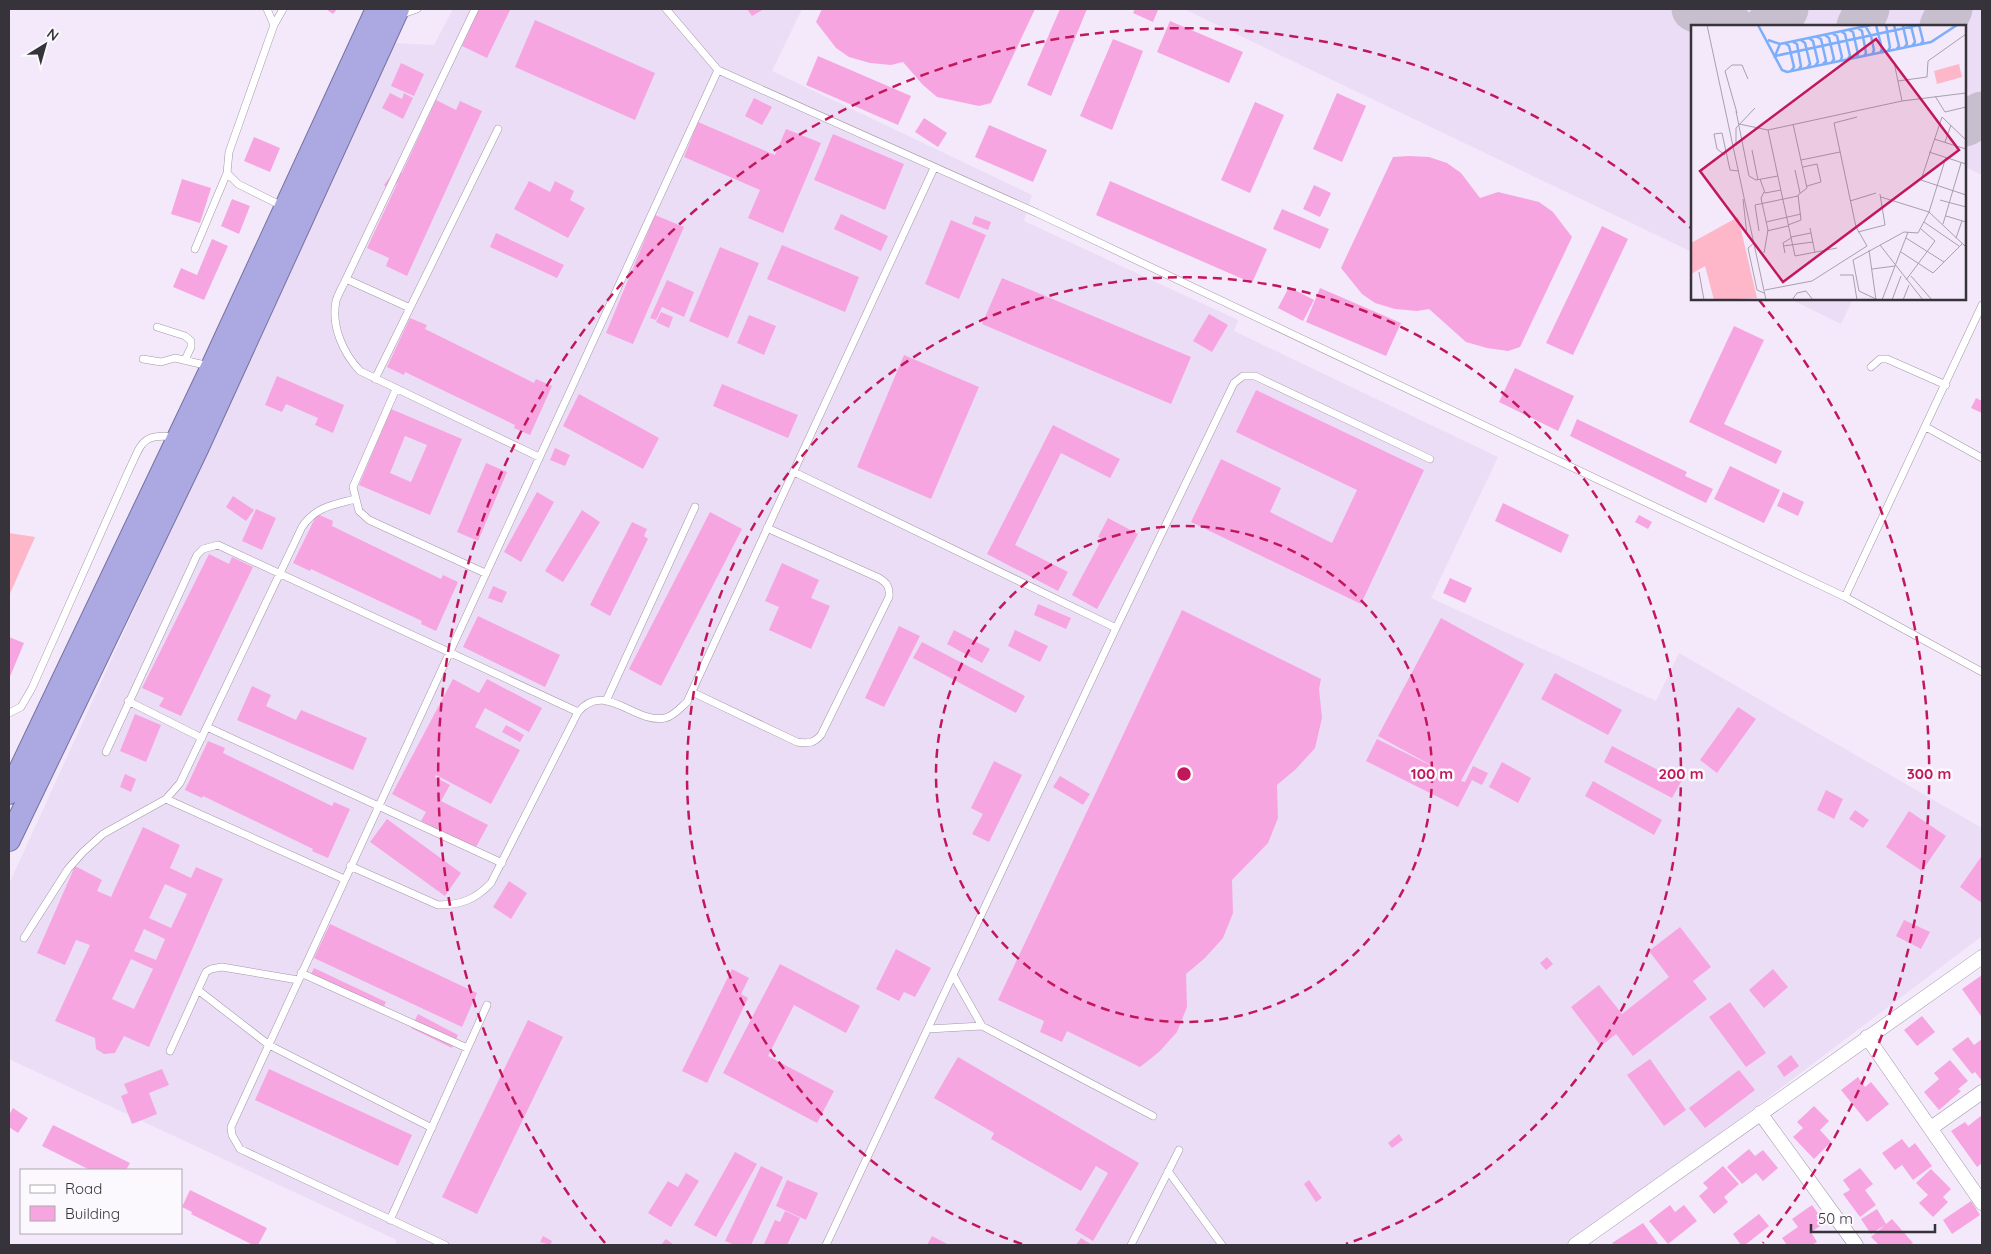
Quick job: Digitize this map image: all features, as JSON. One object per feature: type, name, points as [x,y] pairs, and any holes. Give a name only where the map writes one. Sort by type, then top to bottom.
[{"type":"highway","points":[[9,793],[212,367],[285,207],[390,11]]},
{"type":"highway","points":[[9,840],[197,449],[390,11]]},
{"type":"street","points":[[1575,1245],[1760,1112],[1982,957]]},
{"type":"street","points":[[1867,1037],[1982,1203]]},
{"type":"street","points":[[1931,1128],[1982,1092]]},
{"type":"street","points":[[1760,1112],[1850,1243]]},
{"type":"lane","points":[[267,9],[274,24]]},
{"type":"lane","points":[[195,249],[227,173],[229,152],[274,24],[283,9]]},
{"type":"lane","points":[[390,11],[417,9]]},
{"type":"lane","points":[[475,9],[336,301],[337,321],[341,343],[349,359],[360,371],[539,457]]},
{"type":"lane","points":[[666,9],[718,70],[1037,213],[1845,597],[1982,672]]},
{"type":"lane","points":[[444,1245],[240,1148],[235,1142],[231,1127],[718,70]]},
{"type":"lane","points":[[375,379],[498,129]]},
{"type":"lane","points":[[350,866],[438,905],[453,905],[468,901],[481,894],[491,883],[578,712],[591,701],[606,701],[652,717],[665,718],[676,712],[692,692],[934,168]]},
{"type":"lane","points":[[227,173],[238,184],[285,207]]},
{"type":"lane","points":[[346,279],[410,308]]},
{"type":"lane","points":[[1845,597],[1982,305]]},
{"type":"lane","points":[[157,327],[185,336],[191,341],[191,347],[185,360]]},
{"type":"lane","points":[[143,359],[161,362],[175,358],[212,367]]},
{"type":"lane","points":[[1870,367],[1880,359],[1887,359],[1946,385]]},
{"type":"lane","points":[[826,1245],[1116,628],[1234,384],[1243,376],[1255,376],[1430,459]]},
{"type":"lane","points":[[396,389],[353,487],[359,510],[369,520],[485,573]]},
{"type":"lane","points":[[1926,427],[1982,458]]},
{"type":"lane","points":[[9,713],[21,707],[32,688],[144,440],[156,434],[178,437]]},
{"type":"lane","points":[[794,472],[1116,628]]},
{"type":"lane","points":[[24,938],[68,868],[83,852],[104,834],[166,799],[180,783],[302,527],[311,515],[325,506],[355,499]]},
{"type":"lane","points":[[606,701],[694,507]]},
{"type":"lane","points":[[692,692],[797,742],[806,744],[816,741],[821,735],[889,597],[890,589],[886,582],[879,578],[767,528]]},
{"type":"lane","points":[[106,752],[197,554],[203,549],[218,545],[578,712]]},
{"type":"lane","points":[[128,701],[202,738]]},
{"type":"lane","points":[[207,727],[502,863]]},
{"type":"lane","points":[[166,799],[344,879]]},
{"type":"lane","points":[[170,1051],[206,972],[216,967],[298,980]]},
{"type":"lane","points":[[302,972],[467,1048]]},
{"type":"lane","points":[[953,975],[982,1026]]},
{"type":"lane","points":[[198,990],[268,1045],[432,1128]]},
{"type":"lane","points":[[390,1220],[486,1005]]},
{"type":"lane","points":[[928,1029],[982,1026],[1153,1116]]},
{"type":"lane","points":[[1131,1245],[1179,1150]]},
{"type":"lane","points":[[1168,1171],[1222,1245]]},
{"type":"shaded area","points":[[453,9],[802,9],[772,71],[1032,195],[1024,221],[1238,320],[1234,331],[1498,457],[1431,598],[1656,701],[1679,653],[1982,828],[1982,936],[1573,1245],[395,1245],[397,1240],[9,1059],[9,884],[393,43],[434,45]]},
{"type":"shaded area","points":[[1184,9],[1982,9],[1982,175],[1966,167],[1966,25],[1691,25],[1691,252]]},
{"type":"shaded area","points":[[1792,300],[1853,300],[1841,324]]},
{"type":"shaded area","points":[[9,533],[35,537],[9,596]]},
{"type":"building","points":[[326,9],[337,9],[333,14]]},
{"type":"building","points":[[479,9],[510,10],[487,58],[462,46]]},
{"type":"building","points":[[747,9],[764,9],[752,16]]},
{"type":"building","points":[[822,9],[1035,9],[991,103],[979,106],[937,97],[923,85],[903,62],[891,65],[870,63],[849,57],[836,48],[816,22]]},
{"type":"building","points":[[1060,9],[1087,9],[1051,96],[1027,85]]},
{"type":"building","points":[[1135,9],[1158,10],[1153,22],[1133,13]]},
{"type":"building","points":[[535,20],[655,73],[635,120],[515,67]]},
{"type":"building","points":[[1170,21],[1243,52],[1229,83],[1157,52]]},
{"type":"building","points":[[1113,39],[1143,51],[1112,130],[1080,116]]},
{"type":"building","points":[[818,56],[911,96],[898,125],[806,85]]},
{"type":"building","points":[[401,63],[424,74],[414,96],[391,86]]},
{"type":"building","points":[[390,93],[402,99],[404,93],[413,98],[403,119],[382,108]]},
{"type":"building","points":[[1337,93],[1366,106],[1342,162],[1313,149]]},
{"type":"building","points":[[754,98],[772,107],[762,125],[745,116]]},
{"type":"building","points":[[436,100],[456,110],[460,101],[482,111],[407,276],[386,266],[389,258],[367,248],[398,182],[391,191],[384,185],[396,169],[402,173]]},
{"type":"building","points":[[1255,102],[1284,115],[1250,193],[1221,180]]},
{"type":"building","points":[[924,118],[947,133],[938,147],[915,132]]},
{"type":"building","points":[[698,122],[775,155],[786,129],[821,143],[783,233],[748,218],[760,190],[684,157]]},
{"type":"building","points":[[989,125],[1047,150],[1033,182],[975,157]]},
{"type":"building","points":[[833,134],[904,164],[885,210],[814,180]]},
{"type":"building","points":[[254,137],[280,148],[270,172],[244,161]]},
{"type":"building","points":[[1393,157],[1429,157],[1447,163],[1461,173],[1480,198],[1498,192],[1539,202],[1553,212],[1572,237],[1520,347],[1508,351],[1466,342],[1429,309],[1417,311],[1395,309],[1375,303],[1362,294],[1341,268]]},
{"type":"building","points":[[182,179],[211,188],[200,223],[171,214]]},
{"type":"building","points":[[529,181],[550,192],[555,181],[574,191],[570,200],[585,208],[568,238],[514,209]]},
{"type":"building","points":[[1110,181],[1267,249],[1252,283],[1096,215]]},
{"type":"building","points":[[1314,185],[1331,193],[1320,217],[1303,209]]},
{"type":"building","points":[[232,199],[250,206],[239,234],[221,226]]},
{"type":"building","points":[[1282,209],[1329,229],[1320,249],[1273,229]]},
{"type":"building","points":[[841,214],[888,236],[881,251],[834,229]]},
{"type":"building","points":[[655,215],[684,227],[633,344],[606,333]]},
{"type":"building","points":[[975,216],[991,222],[988,230],[972,224]]},
{"type":"building","points":[[951,220],[986,235],[959,299],[925,284]]},
{"type":"building","points":[[1602,226],[1628,239],[1573,355],[1546,343]]},
{"type":"building","points":[[496,233],[564,265],[557,278],[490,247]]},
{"type":"building","points":[[212,239],[228,246],[204,300],[173,287],[181,268],[197,275]]},
{"type":"building","points":[[782,245],[859,277],[845,312],[767,279]]},
{"type":"building","points":[[720,247],[759,263],[728,338],[689,321]]},
{"type":"building","points":[[1002,278],[1191,357],[1171,404],[982,324]]},
{"type":"building","points":[[667,280],[694,292],[684,317],[662,307],[656,320],[650,318]]},
{"type":"building","points":[[1289,287],[1314,300],[1303,321],[1278,308]]},
{"type":"building","points":[[1320,288],[1401,323],[1386,356],[1306,322]]},
{"type":"building","points":[[661,312],[673,317],[669,328],[656,322]]},
{"type":"building","points":[[1209,314],[1228,325],[1212,352],[1193,341]]},
{"type":"building","points":[[749,315],[776,326],[764,355],[737,343]]},
{"type":"building","points":[[410,318],[427,325],[425,329],[534,383],[536,379],[552,386],[530,435],[514,428],[515,425],[405,372],[404,375],[387,367]]},
{"type":"building","points":[[1734,326],[1764,340],[1724,424],[1782,451],[1776,464],[1689,422]]},
{"type":"building","points":[[904,355],[979,387],[931,499],[857,467]]},
{"type":"building","points":[[1515,368],[1574,396],[1558,431],[1499,402]]},
{"type":"building","points":[[277,376],[344,405],[333,433],[315,425],[318,418],[286,404],[282,412],[265,405]]},
{"type":"building","points":[[722,384],[798,415],[788,438],[713,406]]},
{"type":"building","points":[[1256,390],[1424,470],[1361,604],[1191,522],[1221,459],[1281,488],[1270,512],[1332,543],[1357,490],[1236,432]]},
{"type":"building","points":[[579,394],[659,438],[643,469],[563,426]]},
{"type":"building","points":[[1976,398],[1982,401],[1982,413],[1971,408]]},
{"type":"building","points":[[391,409],[462,439],[430,515],[359,485]],"holes":[[[405,436],[427,445],[411,482],[390,473]]]},
{"type":"building","points":[[1577,419],[1687,472],[1685,476],[1713,489],[1706,503],[1570,436]]},
{"type":"building","points":[[1053,425],[1120,459],[1110,478],[1061,453],[1015,545],[1068,572],[1058,591],[987,554]]},
{"type":"building","points":[[555,448],[570,455],[565,466],[550,460]]},
{"type":"building","points":[[486,463],[507,472],[478,541],[457,532]]},
{"type":"building","points":[[1730,466],[1780,490],[1764,523],[1714,499]]},
{"type":"building","points":[[537,492],[554,502],[521,562],[504,552]]},
{"type":"building","points":[[1783,492],[1804,502],[1798,516],[1777,506]]},
{"type":"building","points":[[233,496],[254,510],[246,521],[226,507]]},
{"type":"building","points":[[1503,503],[1569,535],[1561,553],[1495,521]]},
{"type":"building","points":[[256,509],[276,518],[262,550],[242,541]]},
{"type":"building","points":[[582,510],[600,522],[563,582],[545,571]]},
{"type":"building","points":[[710,512],[742,529],[661,686],[629,669]]},
{"type":"building","points":[[317,514],[333,521],[332,526],[441,579],[443,575],[458,582],[436,631],[421,624],[422,621],[311,569],[310,571],[293,563]]},
{"type":"building","points":[[1639,515],[1652,522],[1648,529],[1635,522]]},
{"type":"building","points":[[1108,518],[1138,534],[1097,609],[1072,595],[1102,539],[1098,537]]},
{"type":"building","points":[[632,522],[647,529],[644,536],[648,539],[610,616],[590,605]]},
{"type":"building","points":[[209,554],[229,564],[232,557],[253,567],[181,716],[159,706],[164,698],[142,688]]},
{"type":"building","points":[[782,563],[819,580],[811,598],[830,606],[811,649],[769,630],[779,607],[765,601]]},
{"type":"building","points":[[1450,578],[1472,588],[1465,603],[1443,593]]},
{"type":"building","points":[[493,586],[507,592],[502,603],[488,598]]},
{"type":"building","points":[[1038,604],[1071,618],[1066,629],[1034,615]]},
{"type":"building","points":[[1182,610],[1321,679],[1319,689],[1322,718],[1315,748],[1296,769],[1277,785],[1278,818],[1268,843],[1232,880],[1233,913],[1223,938],[1205,958],[1186,974],[1187,1007],[1177,1032],[1159,1052],[1140,1067],[1067,1031],[1062,1042],[1040,1032],[1044,1021],[998,1000]]},
{"type":"building","points":[[478,616],[560,655],[545,687],[463,647]]},
{"type":"building","points":[[1441,618],[1524,664],[1461,781],[1465,782],[1473,766],[1488,773],[1482,785],[1472,780],[1458,807],[1366,761],[1377,739],[1438,769],[1378,736]]},
{"type":"building","points":[[899,626],[920,636],[884,707],[865,698]]},
{"type":"building","points":[[954,630],[990,649],[982,663],[947,644]]},
{"type":"building","points":[[1015,630],[1048,646],[1040,662],[1008,646]]},
{"type":"building","points":[[9,637],[24,643],[9,679]]},
{"type":"building","points":[[922,642],[1025,696],[1016,713],[913,658]]},
{"type":"building","points":[[1555,673],[1622,710],[1608,735],[1541,699]]},
{"type":"building","points":[[453,679],[479,693],[487,679],[542,708],[529,732],[485,708],[475,727],[520,750],[491,804],[436,775],[435,777],[450,785],[441,801],[488,825],[475,849],[421,821],[426,812],[392,794]]},
{"type":"building","points":[[252,686],[271,695],[266,706],[296,720],[301,710],[367,738],[353,770],[237,720]]},
{"type":"building","points":[[1738,707],[1756,719],[1717,773],[1700,760]]},
{"type":"building","points":[[135,714],[161,725],[146,762],[120,751]]},
{"type":"building","points":[[506,725],[524,735],[520,742],[502,732]]},
{"type":"building","points":[[208,741],[225,748],[223,753],[332,806],[334,802],[350,809],[328,858],[203,796],[202,798],[185,790]]},
{"type":"building","points":[[1612,746],[1681,782],[1672,798],[1604,762]]},
{"type":"building","points":[[994,761],[1022,775],[989,842],[972,834],[983,814],[971,808]]},
{"type":"building","points":[[1502,762],[1531,778],[1518,803],[1489,787]]},
{"type":"building","points":[[125,774],[136,779],[131,792],[120,787]]},
{"type":"building","points":[[1060,776],[1090,794],[1083,805],[1053,787]]},
{"type":"building","points":[[1593,781],[1662,820],[1654,835],[1585,796]]},
{"type":"building","points":[[1826,790],[1843,799],[1834,819],[1817,810]]},
{"type":"building","points":[[1855,810],[1869,820],[1863,828],[1849,819]]},
{"type":"building","points":[[1909,811],[1946,836],[1922,871],[1886,847]]},
{"type":"building","points":[[387,819],[461,873],[445,896],[370,842]]},
{"type":"building","points":[[143,827],[180,845],[170,868],[191,878],[196,867],[223,879],[149,1047],[124,1036],[115,1053],[104,1054],[96,1049],[95,1038],[55,1021],[90,945],[76,940],[65,965],[37,953],[75,866],[102,880],[97,891],[111,897]],"holes":[[[165,884],[187,894],[171,928],[149,918]],[[144,929],[165,939],[156,960],[134,951]],[[131,959],[153,969],[134,1009],[112,999]]]},
{"type":"building","points":[[1982,858],[1982,903],[1960,887]]},
{"type":"building","points":[[509,881],[527,893],[511,919],[493,907]]},
{"type":"building","points":[[1904,920],[1930,932],[1921,949],[1896,936]]},
{"type":"building","points":[[330,924],[477,993],[462,1027],[314,958]]},
{"type":"building","points":[[1680,927],[1711,967],[1693,981],[1707,999],[1633,1056],[1616,1034],[1601,1046],[1571,1007],[1599,985],[1622,1014],[1669,977],[1649,951]]},
{"type":"building","points":[[896,949],[931,968],[915,997],[904,992],[899,1001],[876,989]]},
{"type":"building","points":[[1547,957],[1553,964],[1546,970],[1540,963]]},
{"type":"building","points":[[780,964],[860,1006],[846,1033],[794,1005],[768,1056],[834,1091],[817,1123],[723,1073]]},
{"type":"building","points":[[314,968],[386,1002],[381,1013],[309,978]]},
{"type":"building","points":[[732,969],[749,978],[741,994],[748,998],[707,1083],[682,1071]]},
{"type":"building","points":[[1773,969],[1788,987],[1764,1008],[1749,990]]},
{"type":"building","points":[[1982,975],[1982,1015],[1981,1016],[1962,989]]},
{"type":"building","points":[[1730,1002],[1766,1053],[1746,1067],[1709,1017]]},
{"type":"building","points":[[418,1014],[458,1035],[452,1048],[411,1028]]},
{"type":"building","points":[[1922,1016],[1935,1032],[1917,1046],[1904,1030]]},
{"type":"building","points":[[528,1020],[563,1037],[477,1214],[442,1197]]},
{"type":"building","points":[[1968,1037],[1974,1045],[1982,1039],[1982,1081],[1975,1072],[1972,1074],[1952,1049]]},
{"type":"building","points":[[1791,1055],[1799,1066],[1784,1077],[1777,1066]]},
{"type":"building","points":[[958,1057],[1139,1163],[1093,1241],[1075,1230],[1108,1173],[1096,1166],[1081,1191],[991,1139],[994,1133],[934,1098]]},
{"type":"building","points":[[1650,1059],[1686,1110],[1664,1126],[1627,1075]]},
{"type":"building","points":[[1950,1060],[1968,1081],[1958,1089],[1961,1091],[1939,1110],[1924,1092],[1939,1079],[1934,1073]]},
{"type":"building","points":[[162,1069],[169,1085],[149,1093],[157,1114],[132,1124],[121,1096],[128,1093],[124,1084]]},
{"type":"building","points":[[269,1069],[412,1135],[398,1166],[255,1100]]},
{"type":"building","points":[[1739,1070],[1755,1090],[1705,1128],[1689,1108]]},
{"type":"building","points":[[1858,1077],[1865,1087],[1871,1082],[1889,1104],[1867,1122],[1841,1090]]},
{"type":"building","points":[[1814,1106],[1829,1121],[1820,1130],[1831,1142],[1814,1159],[1793,1137],[1803,1128],[1797,1122]]},
{"type":"building","points":[[13,1108],[28,1118],[18,1133],[9,1127],[9,1115]]},
{"type":"building","points":[[1982,1115],[1982,1163],[1977,1167],[1951,1131],[1965,1122],[1968,1126]]},
{"type":"building","points":[[53,1125],[130,1163],[127,1169],[88,1169],[42,1146]]},
{"type":"building","points":[[1399,1134],[1403,1140],[1392,1148],[1388,1143]]},
{"type":"building","points":[[1902,1139],[1909,1148],[1915,1143],[1932,1166],[1913,1180],[1902,1165],[1895,1170],[1882,1153]]},
{"type":"building","points":[[1749,1149],[1755,1156],[1763,1150],[1778,1168],[1763,1181],[1756,1173],[1742,1184],[1727,1167]]},
{"type":"building","points":[[735,1152],[757,1164],[716,1237],[694,1225]]},
{"type":"building","points":[[761,1166],[783,1177],[751,1245],[735,1245],[725,1241]]},
{"type":"building","points":[[1723,1166],[1739,1184],[1724,1197],[1728,1202],[1714,1214],[1699,1196],[1708,1188],[1703,1183]]},
{"type":"building","points":[[1860,1168],[1873,1184],[1865,1190],[1876,1205],[1860,1217],[1843,1194],[1850,1190],[1843,1180]]},
{"type":"building","points":[[1931,1169],[1951,1189],[1943,1197],[1948,1202],[1933,1217],[1919,1203],[1928,1195],[1916,1183]]},
{"type":"building","points":[[686,1173],[699,1181],[671,1227],[648,1213],[668,1181],[678,1187]]},
{"type":"building","points":[[787,1180],[818,1193],[806,1220],[776,1206]]},
{"type":"building","points":[[1309,1180],[1322,1198],[1316,1202],[1304,1184]]},
{"type":"building","points":[[190,1190],[267,1228],[258,1245],[253,1245],[191,1214],[192,1212],[182,1207]]},
{"type":"building","points":[[1971,1201],[1980,1215],[1952,1234],[1943,1220]]},
{"type":"building","points":[[1670,1205],[1675,1212],[1684,1205],[1697,1221],[1668,1244],[1649,1221]]},
{"type":"building","points":[[1812,1205],[1825,1223],[1811,1232],[1817,1242],[1812,1245],[1787,1245],[1782,1238],[1798,1227],[1792,1219]]},
{"type":"building","points":[[1877,1209],[1886,1224],[1892,1219],[1913,1243],[1909,1245],[1879,1245],[1871,1237],[1885,1225],[1871,1234],[1861,1219]]},
{"type":"building","points":[[785,1211],[800,1218],[787,1245],[764,1244],[775,1220],[780,1222]]},
{"type":"building","points":[[1759,1214],[1769,1226],[1745,1245],[1741,1245],[1733,1234]]},
{"type":"building","points":[[1643,1223],[1659,1245],[1614,1245],[1612,1243]]},
{"type":"building","points":[[543,1236],[552,1241],[550,1245],[540,1242]]},
{"type":"building","points":[[932,1236],[949,1245],[927,1245]]},
{"type":"building","points":[[1081,1238],[1092,1245],[1076,1245]]},
{"type":"building","points":[[666,1239],[674,1245],[661,1245]]},
{"type":"taxiway","points":[[1694,9],[1729,25]]},
{"type":"taxiway","points":[[1769,25],[1782,17],[1786,9]]},
{"type":"taxiway","points":[[1859,25],[1867,9]]},
{"type":"taxiway","points":[[1942,25],[1950,9]]},
{"type":"taxiway","points":[[1966,123],[1982,114]]}]
